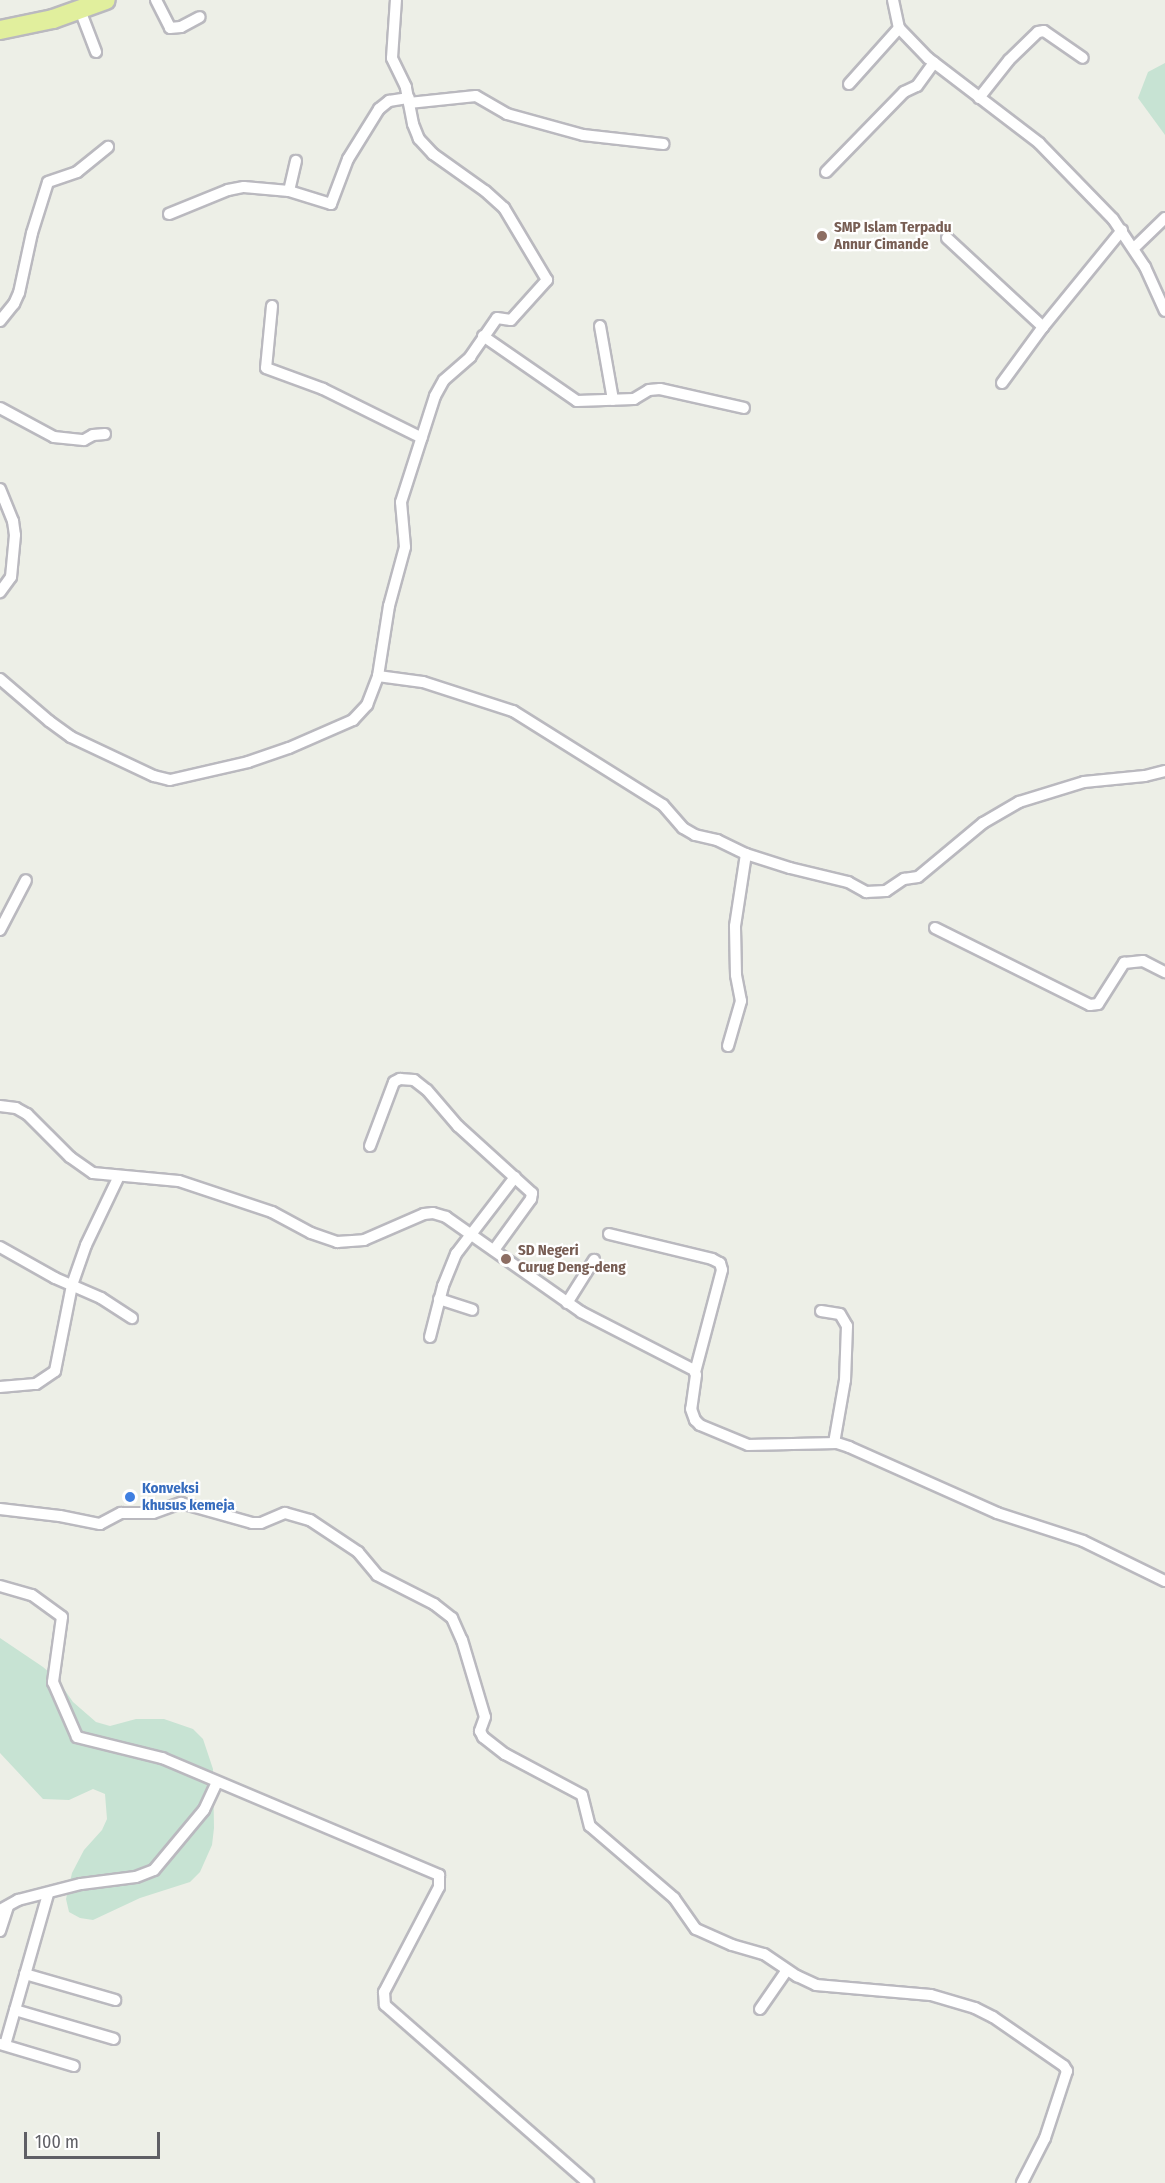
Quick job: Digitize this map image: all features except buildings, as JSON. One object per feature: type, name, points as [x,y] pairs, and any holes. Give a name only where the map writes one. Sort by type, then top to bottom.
[{"type":"highway","points":[[0,30],[39,23],[106,0]]},
{"type":"street","points":[[156,0],[170,28],[180,27],[200,17]]},
{"type":"street","points":[[0,679],[60,730],[154,776],[170,780],[248,762],[344,724],[363,712],[378,676],[389,606],[405,547],[401,502],[441,384],[470,357],[498,317],[511,320],[540,290],[546,278],[511,217],[499,202],[422,144],[413,124],[409,100],[392,53],[396,0]]},
{"type":"street","points":[[893,0],[899,28],[934,63],[1054,156],[1122,230],[1154,284],[1165,311]]},
{"type":"street","points":[[80,10],[96,52]]},
{"type":"street","points":[[849,84],[899,28]]},
{"type":"street","points":[[979,98],[1009,60],[1038,32],[1044,31],[1083,58]]},
{"type":"street","points":[[826,172],[904,92],[917,86],[934,63]]},
{"type":"street","points":[[169,214],[228,190],[244,187],[289,191],[332,204],[348,159],[378,109],[389,101],[476,96],[507,114],[583,135],[663,144]]},
{"type":"street","points":[[0,321],[14,304],[19,293],[32,233],[48,182],[77,172],[108,147]]},
{"type":"street","points":[[289,191],[296,161]]},
{"type":"street","points":[[1134,248],[1165,218]]},
{"type":"street","points":[[1002,383],[1043,327],[1122,230]]},
{"type":"street","points":[[946,238],[1043,327]]},
{"type":"street","points":[[272,306],[266,368],[323,389],[422,438]]},
{"type":"street","points":[[600,326],[613,400]]},
{"type":"street","points":[[483,336],[568,397],[586,401],[640,398],[649,390],[660,389],[744,408]]},
{"type":"street","points":[[0,408],[54,437],[84,440],[93,435],[105,434]]},
{"type":"street","points":[[0,491],[14,521],[15,541],[11,577],[0,592]]},
{"type":"street","points":[[378,676],[423,682],[513,711],[663,805],[682,828],[746,854],[848,882],[866,892],[886,891],[904,879],[920,876],[983,823],[1019,802],[1084,782],[1145,776],[1165,771]]},
{"type":"street","points":[[728,1046],[741,1001],[736,975],[735,927],[746,854]]},
{"type":"street","points":[[0,930],[26,880]]},
{"type":"street","points":[[935,928],[1090,1005],[1098,1004],[1124,963],[1143,961],[1165,972]]},
{"type":"street","points":[[370,1146],[394,1082],[400,1078],[414,1080],[427,1090],[481,1149],[532,1193],[531,1198],[494,1250]]},
{"type":"street","points":[[0,1104],[16,1108],[27,1114],[88,1171],[100,1175],[159,1177],[190,1184],[272,1212],[310,1233],[337,1242],[364,1240],[429,1214],[446,1217],[567,1303],[613,1330],[695,1371]]},
{"type":"street","points":[[0,1387],[36,1384],[55,1371],[72,1285],[86,1245],[119,1176]]},
{"type":"street","points":[[430,1337],[439,1299],[456,1254],[515,1177]]},
{"type":"street","points":[[609,1234],[712,1259],[720,1263],[722,1270],[695,1371],[690,1409],[694,1420],[700,1425],[748,1445],[834,1443],[857,1450],[997,1513],[1083,1541],[1165,1581]]},
{"type":"street","points":[[0,1247],[101,1298],[132,1318]]},
{"type":"street","points":[[567,1303],[594,1260]]},
{"type":"street","points":[[439,1299],[472,1310]]},
{"type":"street","points":[[821,1311],[840,1314],[847,1326],[845,1380],[834,1443]]},
{"type":"street","points":[[0,1509],[60,1516],[100,1524],[121,1513],[153,1513],[181,1503],[252,1523],[261,1523],[285,1513],[310,1520],[358,1552],[377,1575],[434,1604],[452,1618],[462,1640],[485,1716],[480,1731],[483,1737],[505,1754],[582,1795],[590,1826],[674,1898],[696,1929],[732,1945],[759,1951],[787,1970],[816,1984],[920,1993],[954,2000],[993,2017],[1064,2066],[1067,2071],[1045,2138],[1022,2183]]},
{"type":"street","points":[[0,1586],[32,1595],[62,1617],[63,1626],[53,1682],[77,1737],[151,1754],[439,1875],[439,1887],[384,1992],[385,2005],[588,2183]]},
{"type":"street","points":[[0,1931],[4,1908],[18,1900],[92,1882],[136,1877],[154,1870],[204,1810],[217,1782]]},
{"type":"street","points":[[48,1894],[3,2044],[74,2066]]},
{"type":"street","points":[[760,2009],[787,1970]]},
{"type":"street","points":[[25,1974],[115,2000]]},
{"type":"street","points":[[15,2010],[114,2039]]},
{"type":"green space","points":[[1165,63],[1165,135],[1138,98],[1148,72]]},
{"type":"green space","points":[[0,1638],[57,1679],[73,1702],[96,1722],[110,1726],[136,1719],[164,1719],[193,1729],[203,1739],[213,1769],[214,1828],[212,1845],[200,1872],[190,1882],[140,1898],[93,1920],[80,1918],[69,1912],[66,1899],[72,1873],[84,1850],[102,1830],[107,1819],[105,1794],[93,1789],[69,1800],[43,1799],[0,1753]]},
{"type":"place","name":"SMP Islam Terpadu Annur Cimande","points":[[822,236]]},
{"type":"place","name":"SD Negeri Curug Deng-deng","points":[[506,1259]]},
{"type":"place","name":"Konveksi khusus kemeja","points":[[130,1497]]}]
